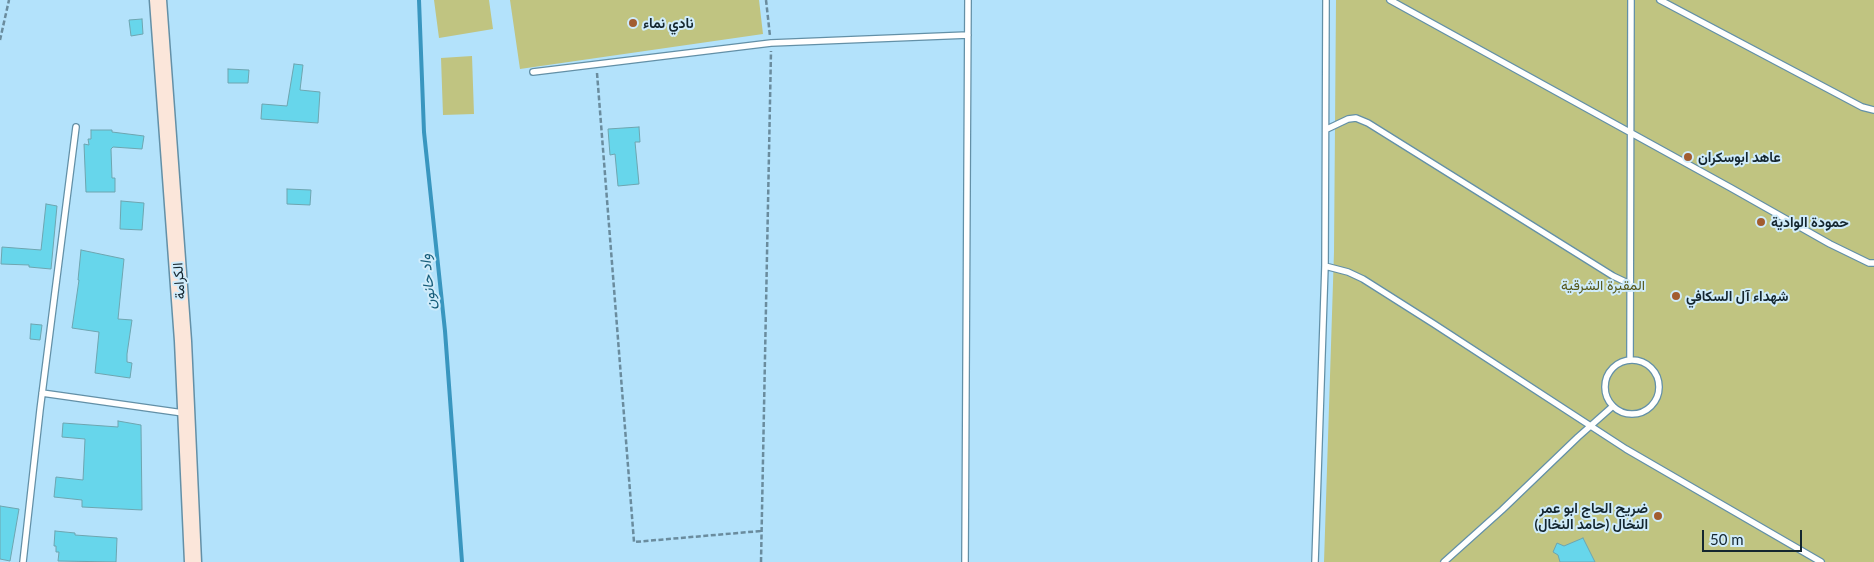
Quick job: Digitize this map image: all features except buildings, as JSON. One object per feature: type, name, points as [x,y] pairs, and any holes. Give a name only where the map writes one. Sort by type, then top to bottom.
[{"type":"main road","name":"الكرامة","points":[[158,0],[187,413],[193,562]]},
{"type":"lane","points":[[965,562],[968,0]]},
{"type":"lane","points":[[1315,562],[1325,266],[1326,0]]},
{"type":"lane","points":[[1390,0],[1830,244],[1868,263],[1874,263]]},
{"type":"lane","points":[[1630,360],[1631,0]]},
{"type":"lane","points":[[1660,0],[1862,107],[1874,110]]},
{"type":"lane","points":[[533,72],[771,43],[968,35]]},
{"type":"lane","points":[[1327,129],[1348,119],[1356,118],[1368,123],[1613,276],[1630,284]]},
{"type":"lane","points":[[23,562],[42,393],[76,127]]},
{"type":"lane","points":[[1325,266],[1348,272],[1363,279],[1535,388],[1626,449],[1821,562]]},
{"type":"lane","points":[[1630,360],[1647,364],[1654,370],[1658,378],[1659,387],[1658,396],[1653,404],[1646,410],[1638,413],[1621,411],[1613,406],[1608,399],[1606,382],[1614,367],[1621,362],[1630,360]]},
{"type":"lane","points":[[42,393],[187,413]]},
{"type":"lane","points":[[1444,562],[1613,406]]},
{"type":"path","points":[[0,40],[9,0]]},
{"type":"path","points":[[760,562],[771,43],[766,0]]},
{"type":"path","points":[[596,64],[634,542],[761,531]]},
{"type":"green space","points":[[434,0],[489,0],[493,29],[439,38]]},
{"type":"green space","points":[[510,0],[759,0],[763,34],[520,69]]},
{"type":"green space","name":"المقبرة الشرقية","points":[[1336,0],[1874,0],[1874,562],[1324,562],[1334,252]]},
{"type":"green space","points":[[472,56],[474,114],[443,115],[441,58]]},
{"type":"waterway","name":"واد حانون","points":[[419,0],[424,132],[445,331],[462,562]]},
{"type":"place","name":"نادي نماء","points":[[633,23]]},
{"type":"place","name":"عاهد ابوسكران","points":[[1688,157]]},
{"type":"place","name":"حمودة الوادية","points":[[1761,222]]},
{"type":"place","name":"شهداء آل السكافي","points":[[1676,296]]},
{"type":"place","name":"ضريح الحاج ابو عمر النخال (حامد النخال)","points":[[1658,516]]}]
